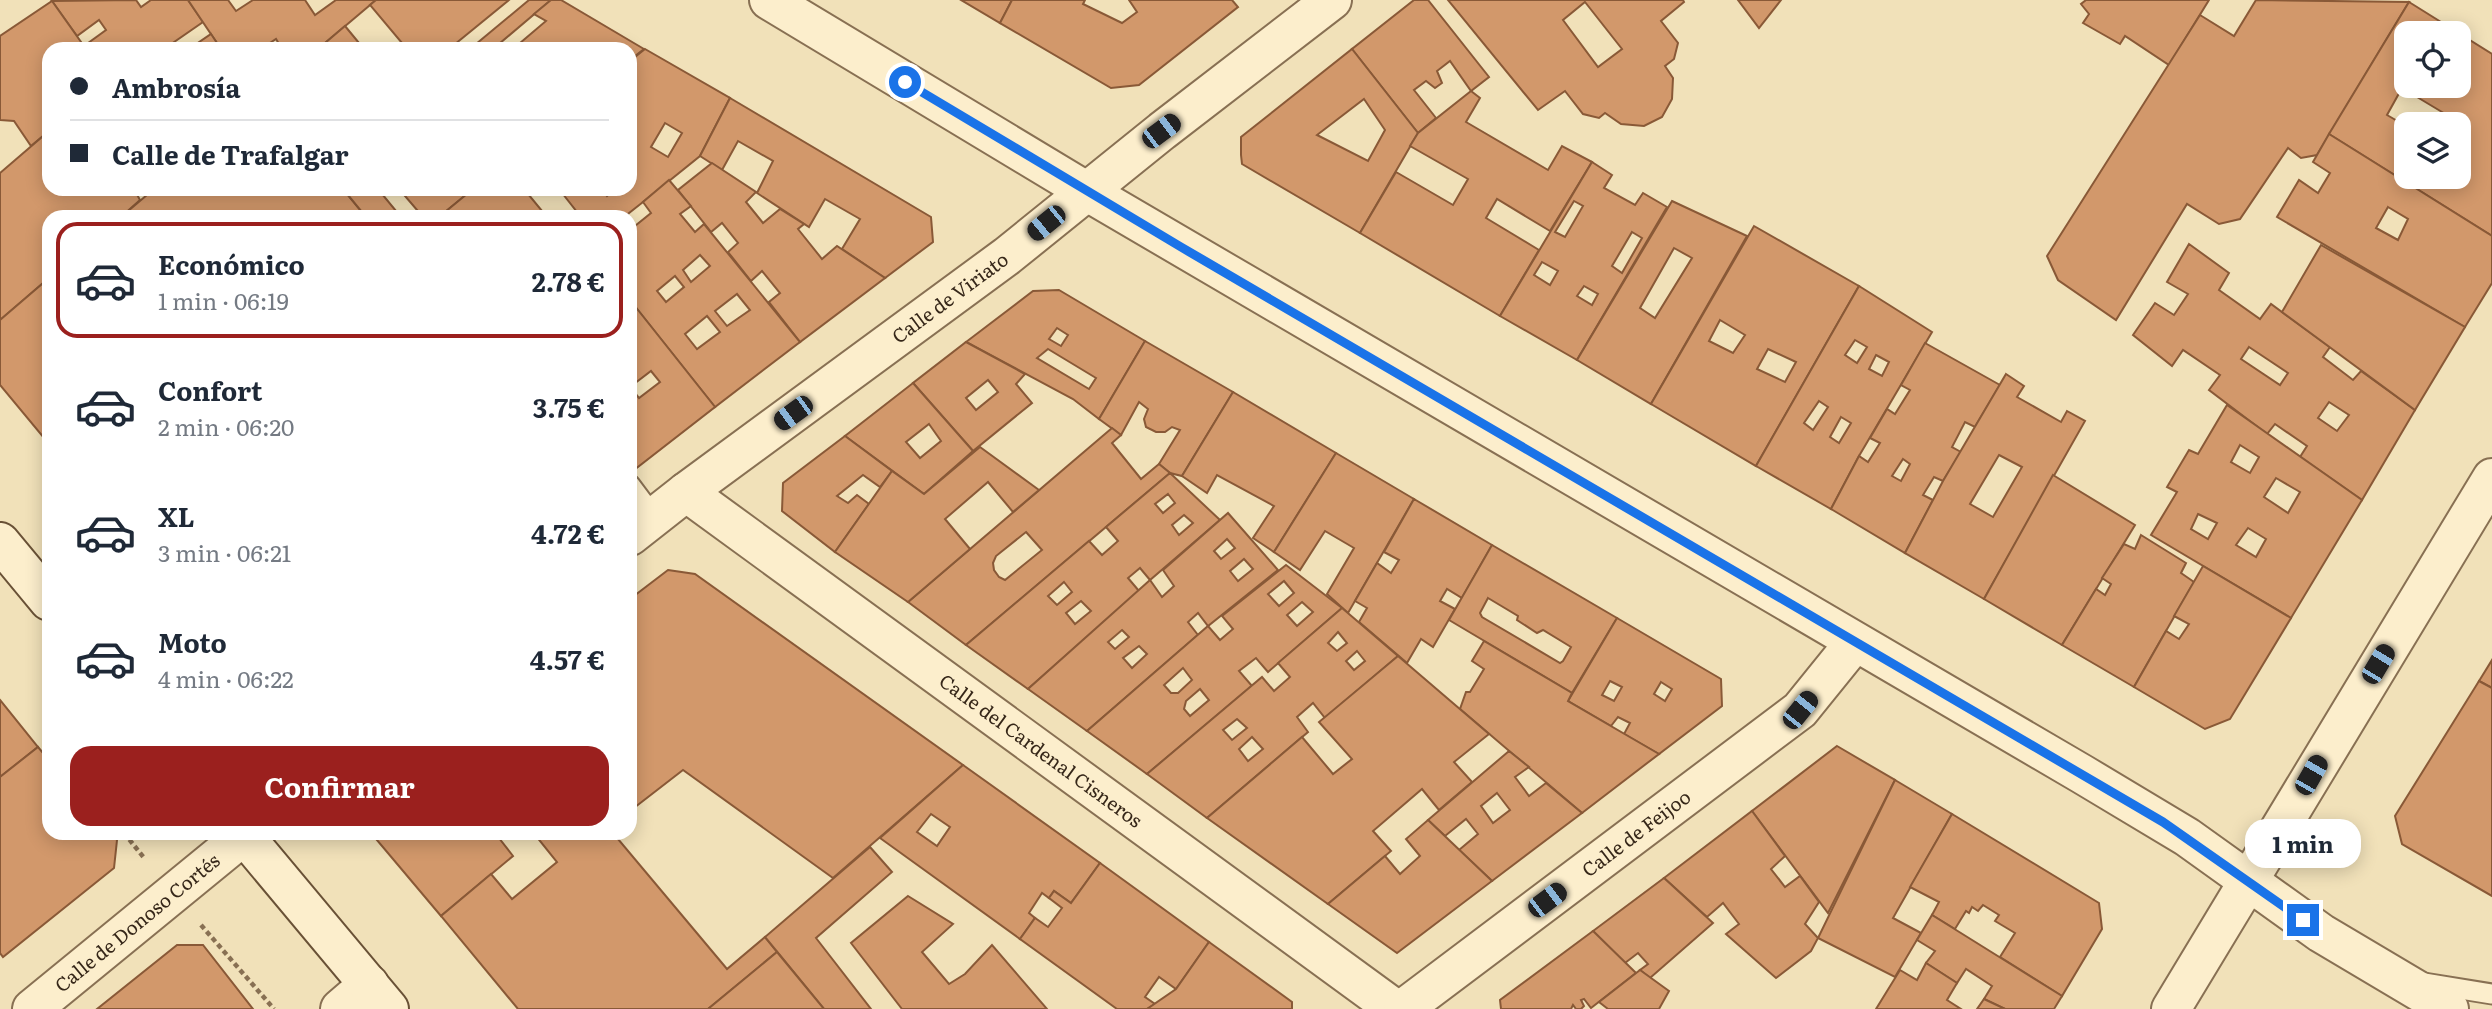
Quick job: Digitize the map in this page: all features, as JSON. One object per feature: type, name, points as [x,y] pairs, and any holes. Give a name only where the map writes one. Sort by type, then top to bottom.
[{"type":"street","points":[[769,0],[1086,191],[2163,822],[2321,933],[2449,1009]]},
{"type":"street","name":"Calle de Viriato","points":[[642,527],[1006,256],[1332,0]]},
{"type":"street","points":[[2171,1009],[2492,478]]},
{"type":"street","name":"Calle del Cardenal Cisneros","points":[[686,492],[1395,1009]]},
{"type":"street","points":[[0,542],[42,593]]},
{"type":"street","name":"Calle de Feijoo","points":[[1403,1009],[1800,710],[1855,642]]},
{"type":"street","name":"Calle de Donoso Cortés","points":[[32,1009],[237,840]]},
{"type":"street","points":[[249,840],[379,997],[340,1009]]},
{"type":"lane","points":[[637,510],[642,527]]},
{"type":"lane","points":[[2396,979],[2492,994]]},
{"type":"lane","points":[[2396,979],[2426,1009]]},
{"type":"path","points":[[130,840],[145,859]]},
{"type":"path","points":[[197,919],[274,1009]]},
{"type":"building","points":[[136,0],[141,7],[151,0],[188,0],[203,22],[174,42],[90,42],[106,30],[99,20],[77,36],[52,1]]},
{"type":"building","points":[[188,0],[228,0],[236,11],[253,0],[305,0],[315,15],[336,0],[376,0],[326,42],[278,42],[276,39],[272,42],[216,42]]},
{"type":"building","points":[[376,0],[509,0],[458,42],[401,42],[370,5]]},
{"type":"building","points":[[529,0],[551,0],[501,42],[478,42]]},
{"type":"building","points":[[551,0],[561,0],[632,42],[521,42],[546,21],[534,14]]},
{"type":"building","points":[[961,0],[1012,0],[1000,23]]},
{"type":"building","points":[[1012,0],[1085,0],[1083,4],[1122,23],[1137,12],[1129,0],[1232,0],[1238,7],[1139,85],[1111,88],[1000,23]]},
{"type":"building","points":[[1414,0],[1428,0],[1489,77],[1471,91],[1450,61],[1437,71],[1442,83],[1435,88],[1426,81],[1414,90],[1436,118],[1418,133],[1352,49]]},
{"type":"building","points":[[1448,0],[1683,0],[1684,2],[1661,21],[1678,43],[1674,59],[1665,66],[1673,78],[1672,99],[1662,117],[1644,126],[1621,124],[1605,113],[1599,118],[1583,114],[1565,91],[1538,110]],"holes":[[[1585,2],[1622,49],[1598,67],[1563,20]]]},
{"type":"building","points":[[1738,0],[1781,0],[1759,28]]},
{"type":"building","points":[[2086,0],[2209,0],[2169,65],[2125,36],[2120,44],[2083,23],[2089,14],[2081,4]]},
{"type":"building","points":[[2256,0],[2409,2],[2398,21],[2394,21],[2394,27],[2317,155],[2301,158],[2288,148],[2240,219],[2219,224],[2187,204],[2116,320],[2058,280],[2047,256],[2200,15],[2234,36]]},
{"type":"building","points":[[52,1],[81,42],[42,42],[42,137],[31,146],[14,121],[0,120],[0,36]]},
{"type":"building","points":[[2409,2],[2439,21],[2397,21]]},
{"type":"building","points":[[345,26],[358,42],[326,42]]},
{"type":"building","points":[[2394,27],[2394,98],[2396,98],[2387,115],[2394,119],[2394,175],[2329,134]]},
{"type":"building","points":[[211,34],[216,42],[199,42]]},
{"type":"building","points":[[2471,41],[2492,54],[2492,236],[2417,189],[2471,189],[2471,112],[2442,112],[2419,98],[2471,98]]},
{"type":"building","points":[[637,45],[644,49],[637,54]]},
{"type":"building","points":[[645,49],[730,98],[700,156],[633,210],[576,210],[564,196],[637,196],[637,55]],"holes":[[[665,123],[682,133],[668,157],[651,147]]]},
{"type":"building","points":[[1352,49],[1418,133],[1360,233],[1242,164],[1241,137]],"holes":[[[1364,99],[1385,130],[1368,161],[1317,135]]]},
{"type":"building","points":[[1471,91],[1480,98],[1466,122],[1548,170],[1562,146],[1592,162],[1550,231],[1497,199],[1486,218],[1539,250],[1500,316],[1360,233],[1396,172],[1453,205],[1468,179],[1410,146],[1418,133]]},
{"type":"building","points":[[730,98],[931,217],[933,242],[885,278],[842,249],[860,219],[825,199],[809,227],[757,193],[773,161],[738,141],[722,170],[700,156]]},
{"type":"building","points":[[2329,134],[2394,175],[2394,189],[2417,189],[2492,236],[2492,283],[2465,327],[2277,217],[2299,180],[2318,193],[2330,173],[2313,162]],"holes":[[[2388,207],[2408,219],[2398,240],[2376,228]]]},
{"type":"building","points":[[42,137],[42,196],[138,196],[140,200],[129,210],[42,210],[42,284],[0,320],[0,173]]},
{"type":"building","points":[[1592,162],[1612,175],[1604,188],[1635,205],[1643,193],[1667,207],[1577,360],[1500,316]],"holes":[[[1574,201],[1583,206],[1565,237],[1555,232]],[[1632,232],[1642,238],[1622,273],[1612,266]],[[1542,262],[1558,271],[1550,285],[1534,275]],[[1584,286],[1598,294],[1592,305],[1577,296]]]},
{"type":"building","points":[[712,163],[756,192],[746,202],[763,223],[780,209],[804,224],[798,229],[822,259],[837,246],[885,278],[800,342],[769,302],[780,293],[762,271],[751,281],[728,252],[738,243],[722,223],[711,232],[678,190]]},
{"type":"building","points":[[669,180],[691,206],[680,214],[695,232],[704,224],[800,342],[715,407],[637,309],[637,224],[651,213],[643,202]],"holes":[[[700,255],[710,266],[691,282],[683,270]],[[675,276],[684,287],[666,302],[657,291]],[[737,294],[750,310],[727,326],[715,311]],[[707,316],[720,332],[697,349],[685,334]]]},
{"type":"building","points":[[146,196],[349,196],[360,210],[129,210]]},
{"type":"building","points":[[349,196],[384,196],[395,210],[360,210]]},
{"type":"building","points":[[405,196],[464,196],[448,210],[417,210]]},
{"type":"building","points":[[464,196],[530,196],[541,210],[448,210]]},
{"type":"building","points":[[1672,201],[1747,236],[1651,404],[1577,360]],"holes":[[[1674,248],[1692,258],[1655,318],[1640,308]]]},
{"type":"building","points":[[1754,226],[1859,286],[1756,466],[1651,404]],"holes":[[[1720,320],[1745,335],[1733,353],[1709,341]],[[1768,349],[1796,362],[1785,382],[1757,369]]]},
{"type":"building","points":[[2189,244],[2229,273],[2219,290],[2260,319],[2271,304],[2330,347],[2323,357],[2353,380],[2361,371],[2415,410],[2362,500],[2300,457],[2307,446],[2275,424],[2267,434],[2209,390],[2220,375],[2183,350],[2172,366],[2133,335],[2155,303],[2174,315],[2188,294],[2167,282]],"holes":[[[2249,347],[2288,373],[2280,385],[2241,359]],[[2329,402],[2349,415],[2337,431],[2318,418]]]},
{"type":"building","points":[[2321,245],[2465,327],[2415,410],[2282,312]]},
{"type":"building","points":[[42,284],[42,436],[0,385],[0,320]]},
{"type":"building","points":[[1859,286],[1932,332],[1831,509],[1756,466]],"holes":[[[1855,340],[1867,347],[1857,363],[1845,355]],[[1876,355],[1889,362],[1882,376],[1869,369]],[[1819,401],[1828,407],[1813,430],[1804,423]],[[1841,417],[1851,423],[1839,443],[1830,437]]]},
{"type":"building","points":[[1059,290],[1145,341],[1099,419],[1073,399],[966,342],[1033,291]],"holes":[[[1057,328],[1068,335],[1061,346],[1049,339]],[[1048,349],[1096,378],[1089,389],[1037,358]]]},
{"type":"building","points":[[637,309],[715,407],[637,468],[637,396],[639,398],[660,382],[651,371],[637,382]]},
{"type":"building","points":[[1145,341],[1233,392],[1182,476],[1170,473],[1159,464],[1180,430],[1172,427],[1165,432],[1156,432],[1146,427],[1144,419],[1148,409],[1139,402],[1121,435],[1099,419]]},
{"type":"building","points":[[966,342],[1025,374],[1016,384],[1032,403],[973,451],[913,383]],"holes":[[[988,380],[998,392],[976,410],[966,398]]]},
{"type":"building","points":[[1925,343],[2000,385],[1975,427],[1965,422],[1952,447],[1961,452],[1943,481],[1934,477],[1923,495],[1933,500],[1905,553],[1831,509],[1859,456],[1868,462],[1880,443],[1870,438],[1887,409],[1895,414],[1910,390],[1901,385]],"holes":[[[1903,459],[1910,464],[1901,481],[1892,476]]]},
{"type":"building","points":[[2006,374],[2024,386],[2017,397],[2061,422],[2067,411],[2085,421],[1984,599],[1905,553],[1943,481]],"holes":[[[1999,455],[2022,467],[1993,517],[1970,504]]]},
{"type":"building","points":[[913,383],[973,451],[924,494],[845,436]],"holes":[[[929,424],[941,441],[920,458],[906,442]]]},
{"type":"building","points":[[1233,392],[1336,453],[1274,552],[1253,538],[1274,506],[1217,475],[1207,493],[1182,476]]},
{"type":"building","points":[[2227,405],[2362,500],[2291,618],[2151,535],[2177,492],[2167,487],[2189,450],[2198,454]],"holes":[[[2240,445],[2259,457],[2250,473],[2231,462]],[[2276,478],[2300,492],[2288,513],[2264,497]],[[2198,514],[2217,523],[2208,539],[2191,529]],[[2248,528],[2266,539],[2256,557],[2236,545]]]},
{"type":"building","points":[[1112,428],[1121,435],[1112,443],[1141,479],[1159,464],[1170,473],[966,645],[908,602]],"holes":[[[1026,532],[1042,550],[1005,580],[994,570],[996,556]]]},
{"type":"building","points":[[845,436],[892,471],[880,487],[863,475],[837,496],[848,503],[857,495],[869,504],[835,552],[782,511],[783,483]]},
{"type":"building","points":[[980,447],[1039,490],[1013,512],[988,482],[945,519],[970,549],[908,602],[835,552],[892,471],[924,494]]},
{"type":"building","points":[[1336,453],[1414,499],[1348,613],[1327,594],[1354,548],[1325,531],[1300,570],[1274,552]]},
{"type":"building","points":[[1170,473],[1220,520],[1150,580],[1140,568],[1128,578],[1139,591],[1028,689],[966,645],[1089,541],[1102,555],[1118,541],[1106,527]],"holes":[[[1168,494],[1175,503],[1163,513],[1155,504]],[[1184,515],[1193,523],[1179,535],[1172,525]],[[1064,582],[1072,592],[1057,605],[1048,596]],[[1081,601],[1091,611],[1075,624],[1066,613]]]},
{"type":"building","points":[[2053,475],[2135,525],[2062,645],[1984,599]]},
{"type":"building","points":[[1414,499],[1492,545],[1462,598],[1447,589],[1440,601],[1455,609],[1433,647],[1421,639],[1407,663],[1359,622],[1367,608],[1355,601],[1377,563],[1391,573],[1399,560],[1384,552]]},
{"type":"building","points":[[1228,513],[1278,570],[1208,626],[1198,613],[1188,622],[1198,635],[1087,731],[1028,689],[1150,580],[1162,597],[1174,586],[1163,570]],"holes":[[[1227,539],[1235,548],[1221,559],[1214,551]],[[1244,559],[1253,569],[1238,581],[1230,571]],[[1122,630],[1129,637],[1115,649],[1108,642]],[[1139,646],[1147,654],[1132,668],[1123,658]]]},
{"type":"building","points":[[2141,535],[2186,563],[2181,573],[2194,582],[2134,687],[2062,645],[2096,589],[2105,595],[2111,584],[2102,578],[2124,544],[2135,549]]},
{"type":"building","points":[[1492,545],[1617,618],[1572,693],[1449,620]],"holes":[[[1488,598],[1518,616],[1517,620],[1537,633],[1543,630],[1571,647],[1563,661],[1560,663],[1482,617],[1480,613]]]},
{"type":"building","points":[[1286,565],[1342,608],[1268,672],[1256,658],[1239,671],[1252,686],[1147,774],[1087,731],[1208,626],[1220,640],[1233,629],[1222,616]],"holes":[[[1284,581],[1294,593],[1279,606],[1268,594]],[[1302,602],[1313,612],[1297,626],[1287,615]],[[1183,668],[1192,680],[1178,693],[1171,693],[1164,685]],[[1200,689],[1209,700],[1190,716],[1184,709],[1186,701]]]},
{"type":"building","points":[[2203,566],[2291,618],[2230,719],[2205,729],[2134,687],[2166,631],[2179,639],[2189,624],[2174,616]]},
{"type":"building","points":[[668,570],[695,574],[963,765],[833,878],[683,770],[637,806],[637,594]]},
{"type":"building","points":[[1342,608],[1398,656],[1325,718],[1313,703],[1297,717],[1308,732],[1207,818],[1147,774],[1262,677],[1274,691],[1290,677],[1278,663]],"holes":[[[1338,632],[1347,643],[1337,651],[1328,643]],[[1357,651],[1365,661],[1354,670],[1346,661]],[[1237,719],[1247,728],[1232,740],[1223,730]],[[1252,737],[1263,749],[1248,761],[1239,749]]]},
{"type":"building","points":[[1617,618],[1721,679],[1722,706],[1659,754],[1624,734],[1630,723],[1618,717],[1611,726],[1568,701]],"holes":[[[1610,681],[1622,687],[1614,701],[1602,695]],[[1661,682],[1672,689],[1665,701],[1654,694]]]},
{"type":"building","points":[[1484,641],[1572,693],[1568,701],[1659,754],[1582,813],[1460,709],[1466,692],[1470,692],[1484,669],[1472,661]]},
{"type":"building","points":[[1398,656],[1489,734],[1454,762],[1472,782],[1439,810],[1422,789],[1373,831],[1391,851],[1328,904],[1207,818],[1302,737],[1333,774],[1352,759],[1319,722]]},
{"type":"building","points":[[2492,660],[2492,688],[2479,681]]},
{"type":"building","points":[[2479,681],[2492,688],[2492,896],[2402,844],[2395,816]]},
{"type":"building","points":[[0,700],[38,747],[0,777]]},
{"type":"building","points":[[1837,746],[1895,780],[1828,913],[1752,811]]},
{"type":"building","points":[[38,747],[42,752],[42,840],[117,840],[114,868],[3,957],[0,953],[0,777]]},
{"type":"building","points":[[1509,751],[1529,767],[1515,777],[1529,796],[1546,783],[1582,813],[1492,881],[1459,850],[1478,834],[1466,819],[1445,836],[1428,820]],"holes":[[[1497,793],[1510,810],[1493,823],[1481,806]]]},
{"type":"building","points":[[963,765],[1100,863],[1071,903],[1054,891],[1049,898],[1042,893],[1029,913],[1035,918],[1020,939],[880,838]],"holes":[[[931,814],[950,827],[937,846],[917,832]]]},
{"type":"building","points":[[1895,780],[1952,814],[1893,918],[1921,933],[1895,977],[1818,938]]},
{"type":"building","points":[[1752,811],[1785,856],[1771,869],[1785,887],[1800,876],[1819,902],[1805,924],[1818,938],[1811,951],[1776,978],[1726,934],[1739,924],[1723,903],[1707,917],[1664,878]]},
{"type":"building","points":[[1952,814],[2099,903],[2102,929],[2062,996],[2000,957],[2015,933],[1995,921],[1999,915],[1983,905],[1978,911],[1972,907],[1969,913],[1966,911],[1955,929],[1932,915],[1939,902],[1910,887]]},
{"type":"building","points":[[1428,820],[1492,881],[1397,953],[1328,904],[1385,856],[1400,874],[1420,856],[1406,839]]},
{"type":"building","points":[[377,840],[500,840],[513,856],[441,916]]},
{"type":"building","points":[[539,840],[619,840],[727,969],[765,937],[777,952],[708,1009],[518,1009],[441,916],[491,874],[512,899],[557,862]]},
{"type":"building","points":[[870,847],[892,872],[816,938],[871,1009],[824,1009],[765,937]]},
{"type":"building","points":[[1100,863],[1209,942],[1176,989],[1159,977],[1145,997],[1155,1004],[1147,1009],[1117,1009],[1020,939],[1035,918],[1048,927],[1062,908],[1049,898],[1054,891],[1071,903]]},
{"type":"building","points":[[1664,878],[1713,923],[1650,978],[1640,970],[1648,964],[1638,953],[1625,963],[1593,931]]},
{"type":"building","points":[[908,896],[953,924],[922,952],[949,984],[965,974],[992,945],[1047,1009],[902,1009],[851,943]]},
{"type":"building","points":[[1932,915],[2062,996],[2054,1009],[2005,1009],[1984,999],[1992,986],[1966,969],[1957,983],[1926,963],[1935,951],[1917,940]]},
{"type":"building","points":[[1593,931],[1636,973],[1591,1008],[1584,999],[1581,1000],[1584,1006],[1581,1009],[1576,1009],[1573,1005],[1571,1009],[1501,1009],[1500,1000]]},
{"type":"building","points":[[1209,942],[1292,1002],[1292,1009],[1147,1009],[1176,989]]},
{"type":"building","points":[[177,945],[203,945],[253,1009],[97,1009]]},
{"type":"building","points":[[777,952],[824,1009],[708,1009]]},
{"type":"building","points":[[1926,963],[1957,983],[1947,1000],[1961,1009],[1876,1009],[1900,970],[1917,980]]},
{"type":"building","points":[[1640,970],[1669,991],[1659,1009],[1608,1009],[1599,1002]]},
{"type":"building","points":[[1984,999],[2005,1009],[1977,1009]]},
{"type":"route","points":[[905,82],[1181,247],[2163,822],[2303,920]]}]
